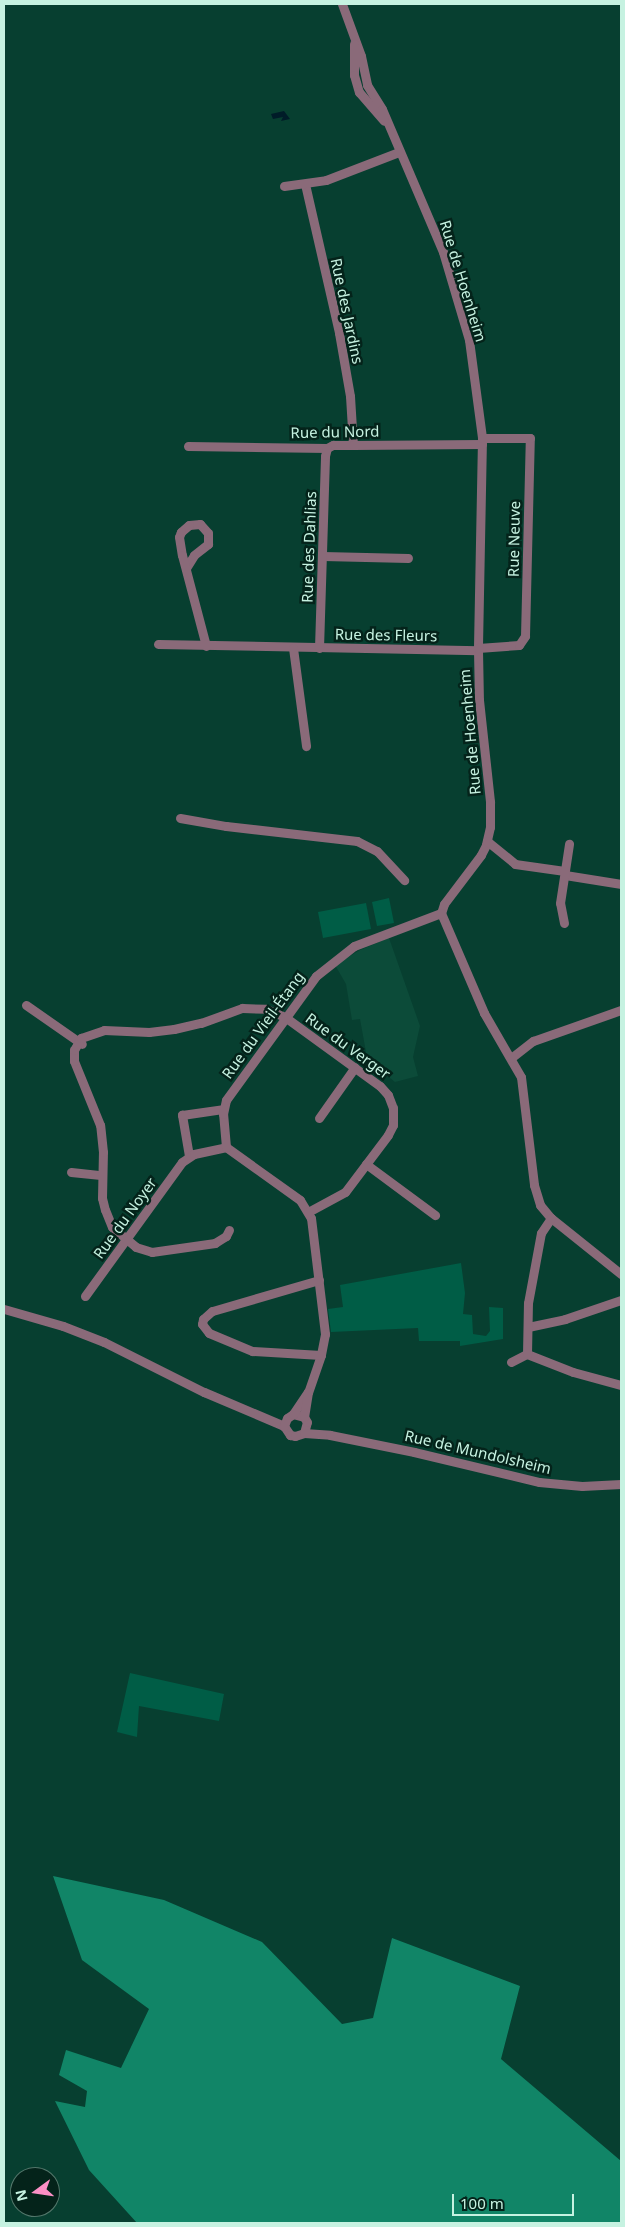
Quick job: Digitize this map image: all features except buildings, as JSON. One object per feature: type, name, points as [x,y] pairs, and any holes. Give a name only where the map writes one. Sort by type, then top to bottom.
[{"type":"street","name":"Rue de Hoenheim","points":[[342,4],[362,56],[368,85],[382,109],[399,152],[437,235],[465,325],[482,441],[478,649],[479,700],[491,812],[487,841],[477,861],[444,904],[441,913]]},
{"type":"street","points":[[284,186],[326,180],[399,152]]},
{"type":"street","name":"Rue des Jardins","points":[[304,184],[339,333],[350,396],[353,445]]},
{"type":"street","name":"Rue Neuve","points":[[478,649],[519,645],[525,636],[530,438],[482,441]]},
{"type":"street","name":"Rue du Nord","points":[[188,446],[327,448],[353,445],[482,441]]},
{"type":"street","name":"Rue des Dahlias","points":[[319,648],[325,456],[327,448]]},
{"type":"street","points":[[186,568],[194,555],[208,544],[208,532],[200,524],[189,525],[181,532],[179,542],[206,646]]},
{"type":"street","points":[[323,556],[408,558]]},
{"type":"street","name":"Rue des Fleurs","points":[[158,644],[293,648],[478,649]]},
{"type":"street","points":[[293,648],[306,746]]},
{"type":"street","points":[[180,818],[236,828],[357,841],[377,851],[404,880]]},
{"type":"street","points":[[487,841],[515,864],[621,884]]},
{"type":"street","points":[[564,923],[560,903],[569,844]]},
{"type":"street","points":[[441,913],[484,1013],[523,1082],[536,1193],[542,1209],[621,1274]]},
{"type":"street","name":"Rue du Vieil-Étang","points":[[223,1109],[226,1100],[316,976],[340,956],[367,940],[441,913]]},
{"type":"street","points":[[26,1005],[80,1042],[74,1057],[77,1072],[100,1125],[103,1152],[101,1175],[103,1205],[106,1216],[114,1230],[142,1250],[157,1252],[215,1243],[226,1236],[229,1230]]},
{"type":"street","name":"Rue du Verger","points":[[80,1042],[90,1033],[110,1029],[149,1032],[174,1029],[201,1023],[246,1008],[266,1009],[286,1018],[386,1090],[394,1114],[393,1124],[388,1135],[345,1192],[308,1212]]},
{"type":"street","points":[[511,1058],[534,1041],[621,1010]]},
{"type":"street","points":[[319,1118],[355,1068]]},
{"type":"street","points":[[226,1147],[223,1109],[182,1115],[189,1156],[226,1147],[300,1200],[308,1212],[319,1280],[325,1334],[321,1356],[308,1392],[304,1433]]},
{"type":"street","name":"Rue du Noyer","points":[[85,1296],[182,1162],[189,1156]]},
{"type":"street","points":[[366,1164],[435,1215]]},
{"type":"street","points":[[71,1172],[101,1175]]},
{"type":"street","points":[[527,1354],[528,1303],[541,1233],[551,1218]]},
{"type":"street","points":[[319,1280],[212,1311],[203,1320],[203,1329],[252,1351],[321,1356]]},
{"type":"street","points":[[528,1326],[565,1319],[621,1300]]},
{"type":"street","points":[[4,1309],[88,1335],[204,1392],[253,1412],[288,1419],[308,1392]]},
{"type":"street","points":[[511,1362],[527,1354],[573,1372],[621,1385]]},
{"type":"street","name":"Rue de Mundolsheim","points":[[330,1435],[305,1420],[288,1419],[290,1435],[295,1436],[304,1433],[330,1435],[414,1452],[520,1479],[573,1485],[621,1484]]},
{"type":"shaded area","points":[[389,898],[394,923],[377,926],[372,902]]},
{"type":"shaded area","points":[[366,903],[371,929],[323,938],[318,912]]},
{"type":"shaded area","points":[[389,938],[420,1026],[413,1057],[418,1076],[395,1082],[363,1056],[366,1052],[360,1019],[352,1020],[346,984],[335,965],[360,950]]},
{"type":"shaded area","points":[[461,1263],[465,1293],[463,1314],[472,1315],[473,1334],[486,1336],[490,1331],[489,1307],[503,1308],[503,1339],[460,1346],[460,1341],[419,1341],[418,1328],[331,1332],[328,1309],[343,1307],[340,1285]]},
{"type":"shaded area","points":[[130,1673],[224,1694],[219,1721],[139,1706],[137,1737],[117,1732]]},
{"type":"shaded area","points":[[53,1876],[164,1900],[262,1942],[342,2024],[373,2018],[392,1938],[520,1986],[501,2059],[621,2161],[621,2223],[137,2223],[89,2170],[55,2101],[85,2107],[87,2091],[59,2075],[66,2050],[121,2068],[149,2009],[82,1960]]},
{"type":"water","points":[[284,111],[290,119],[281,121],[283,117],[273,119],[271,114]]}]
